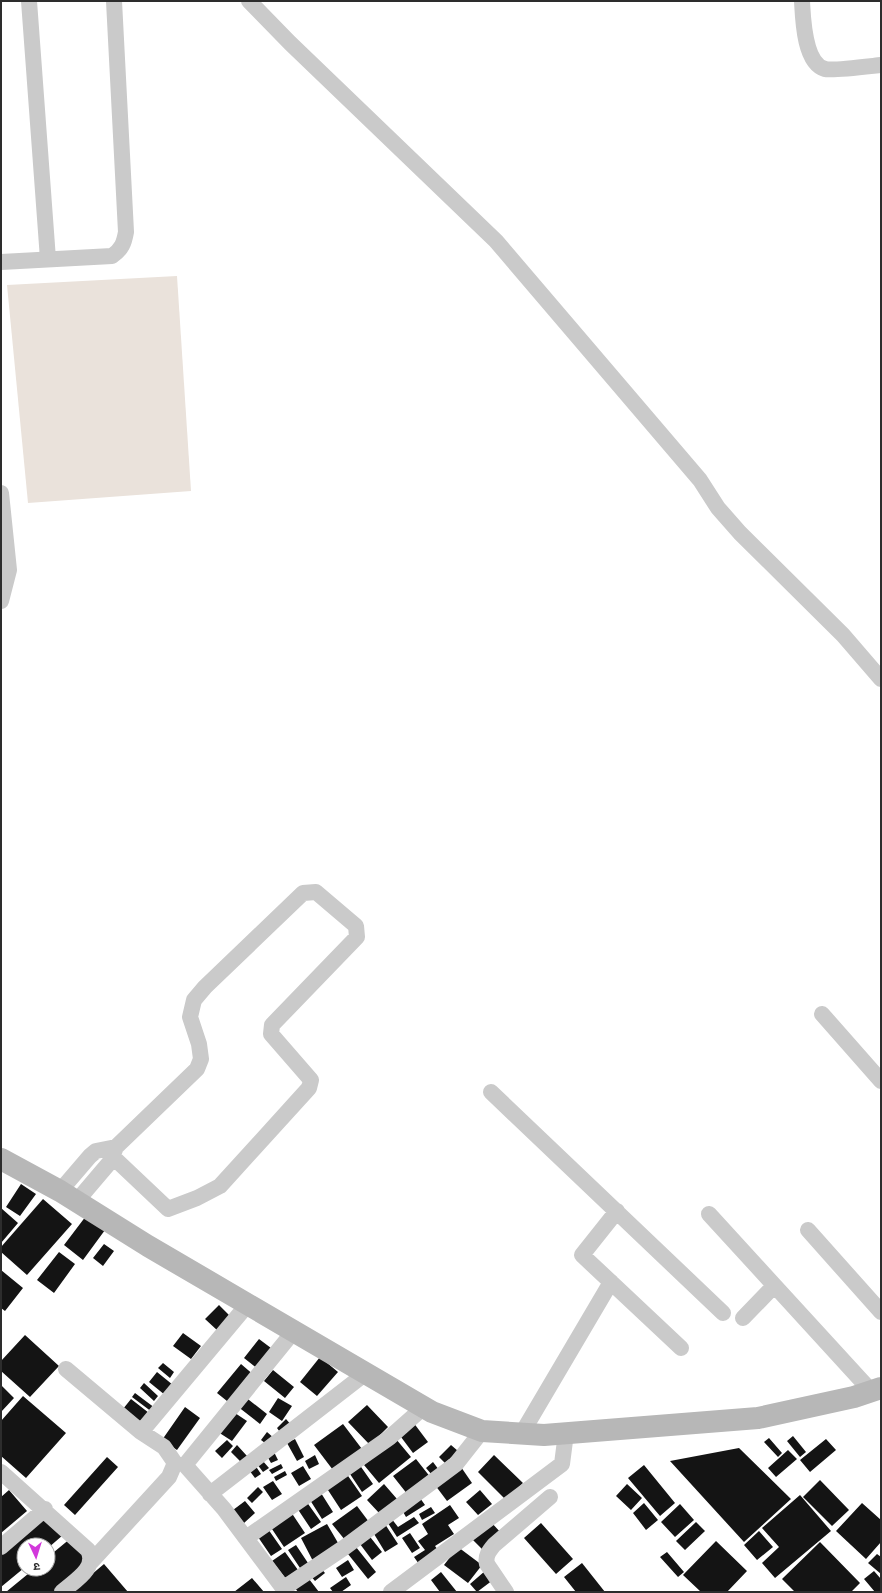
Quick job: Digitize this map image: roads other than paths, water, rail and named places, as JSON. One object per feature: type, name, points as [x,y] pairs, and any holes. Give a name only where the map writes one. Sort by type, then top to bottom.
[{"type":"street","points":[[29,1],[48,259]]},
{"type":"street","points":[[1,262],[112,256],[120,251],[124,242],[126,232],[114,1]]},
{"type":"street","points":[[249,1],[290,43],[496,241],[700,480],[718,508],[798,593],[843,635],[881,679]]},
{"type":"street","points":[[802,1],[808,49],[814,62],[825,69],[881,65]]},
{"type":"street","points":[[1,493],[9,570],[1,601]]},
{"type":"street","points":[[68,1197],[90,1156],[96,1151],[114,1151],[197,1069],[201,1058],[199,1044],[190,1017],[194,1000],[303,892],[316,892],[356,926],[357,937],[272,1025],[271,1034],[311,1080],[309,1088],[220,1186],[197,1198],[168,1209],[114,1151]]},
{"type":"street","points":[[822,1014],[881,1081]]},
{"type":"street","points":[[490,1092],[723,1313]]},
{"type":"street","points":[[1,1159],[68,1197],[424,1408],[482,1431],[544,1435],[758,1418],[854,1397],[876,1389],[774,1286],[709,1214]]},
{"type":"street","points":[[617,1211],[582,1255],[681,1348]]},
{"type":"street","points":[[808,1230],[881,1312]]},
{"type":"street","points":[[522,1433],[611,1282]]},
{"type":"street","points":[[743,1318],[774,1286]]},
{"type":"street","points":[[141,1432],[248,1304]]},
{"type":"street","points":[[294,1331],[185,1465],[246,1538],[285,1590],[456,1464],[482,1431]]},
{"type":"street","points":[[62,1592],[90,1566],[169,1477],[175,1463],[164,1447],[141,1432],[66,1369]]},
{"type":"street","points":[[210,1494],[366,1373]]},
{"type":"street","points":[[246,1538],[389,1438],[424,1408]]},
{"type":"street","points":[[392,1592],[562,1464],[566,1433]]},
{"type":"street","points":[[1,1472],[45,1509],[88,1550],[92,1562]]},
{"type":"street","points":[[506,1592],[487,1564],[486,1559],[488,1553],[494,1545],[550,1497]]},
{"type":"street","points":[[1,1547],[45,1509]]}]
